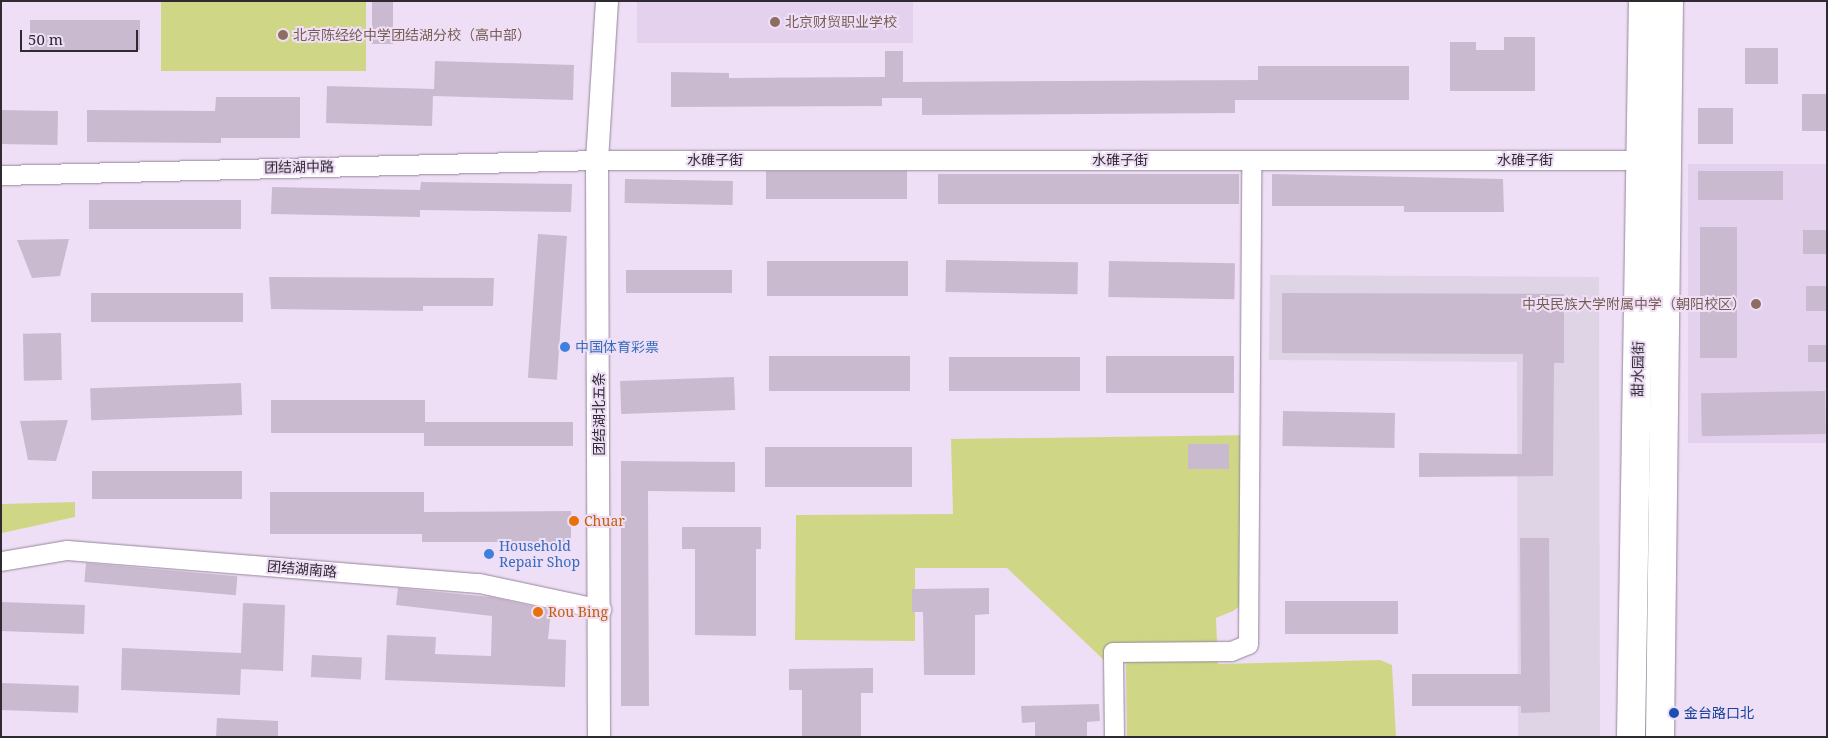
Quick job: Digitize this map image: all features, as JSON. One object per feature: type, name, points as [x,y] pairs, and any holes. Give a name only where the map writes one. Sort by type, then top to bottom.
[{"type":"main road","name":"甜水园街","points":[[1631,737],[1642,160],[1643,1]]},
{"type":"main road","name":"甜水园街","points":[[1660,737],[1669,1]]},
{"type":"street","name":"团结湖北五条","points":[[599,737],[601,609],[597,160],[607,1]]},
{"type":"street","name":"水碓子街","points":[[597,160],[1642,160]]},
{"type":"street","name":"团结湖中路","points":[[1,175],[597,160]]},
{"type":"street","points":[[1114,737],[1113,652],[1231,650],[1248,644],[1251,160]]},
{"type":"street","name":"团结湖南路","points":[[1,561],[67,550],[479,583],[601,609]]},
{"type":"shaded area","name":"北京财贸职业学校","points":[[637,1],[913,1],[913,43],[637,43]]},
{"type":"shaded area","name":"中央民族大学附属中学（朝阳校区）","points":[[1688,164],[1827,164],[1827,443],[1688,443]]},
{"type":"shaded area","points":[[1270,275],[1599,277],[1600,737],[1518,737],[1517,362],[1269,360]]},
{"type":"green space","name":"北京陈经纶中学团结湖分校（高中部）","points":[[161,1],[366,1],[366,71],[161,71]]},
{"type":"green space","points":[[1254,435],[1255,595],[1233,611],[1216,618],[1218,664],[1380,660],[1392,665],[1396,737],[1127,737],[1126,664],[1120,656],[1107,663],[1007,568],[915,568],[915,641],[795,640],[796,515],[953,514],[951,439]]},
{"type":"green space","points":[[75,502],[75,517],[2,533],[2,504]]},
{"type":"building","points":[[372,1],[393,1],[393,44],[372,44]]},
{"type":"building","points":[[30,20],[140,20],[140,50],[30,50]]},
{"type":"building","points":[[1504,37],[1535,37],[1535,91],[1450,91],[1450,42],[1476,42],[1476,50],[1504,50]]},
{"type":"building","points":[[1745,48],[1778,48],[1778,84],[1745,84]]},
{"type":"building","points":[[885,51],[903,51],[903,82],[1258,80],[1258,66],[1409,66],[1409,100],[1235,100],[1235,113],[922,115],[922,98],[882,98],[882,106],[671,107],[671,72],[729,73],[729,78],[885,77]]},
{"type":"building","points":[[435,61],[574,65],[573,100],[433,96],[432,126],[326,123],[327,86],[434,89]]},
{"type":"building","points":[[1802,94],[1827,94],[1827,131],[1802,131]]},
{"type":"building","points":[[216,97],[300,97],[300,138],[221,138],[221,143],[87,142],[87,110],[215,111]]},
{"type":"building","points":[[1698,108],[1733,108],[1733,144],[1698,144]]},
{"type":"building","points":[[1,110],[58,111],[57,145],[1,144]]},
{"type":"building","points":[[766,171],[907,171],[907,199],[766,199]]},
{"type":"building","points":[[1698,171],[1783,171],[1783,200],[1698,200]]},
{"type":"building","points":[[938,174],[1239,174],[1239,204],[938,204]]},
{"type":"building","points":[[1272,174],[1503,179],[1504,212],[1404,212],[1404,206],[1272,206]]},
{"type":"building","points":[[625,179],[733,181],[733,205],[625,203]]},
{"type":"building","points":[[421,182],[572,184],[571,212],[420,210],[420,217],[271,214],[272,187],[420,190]]},
{"type":"building","points":[[89,200],[241,200],[241,229],[89,229]]},
{"type":"building","points":[[1700,227],[1737,227],[1737,358],[1700,358]]},
{"type":"building","points":[[1803,230],[1827,230],[1827,254],[1803,254]]},
{"type":"building","points":[[538,234],[567,236],[557,380],[528,378]]},
{"type":"building","points":[[69,239],[60,276],[32,278],[17,240]]},
{"type":"building","points":[[946,260],[1078,262],[1077,294],[945,292]]},
{"type":"building","points":[[767,261],[908,261],[908,296],[767,296]]},
{"type":"building","points":[[1109,261],[1235,263],[1234,299],[1108,297]]},
{"type":"building","points":[[626,270],[732,270],[732,293],[626,293]]},
{"type":"building","points":[[269,277],[494,278],[493,306],[423,306],[423,311],[271,309]]},
{"type":"building","points":[[1806,286],[1827,286],[1827,311],[1806,311]]},
{"type":"building","points":[[91,293],[243,293],[243,322],[91,322]]},
{"type":"building","points":[[1282,293],[1564,294],[1564,363],[1554,363],[1553,476],[1419,477],[1419,453],[1522,454],[1523,354],[1282,353]]},
{"type":"building","points":[[61,333],[62,380],[24,381],[23,334]]},
{"type":"building","points":[[1808,345],[1827,345],[1827,362],[1808,362]]},
{"type":"building","points":[[769,356],[910,356],[910,391],[769,391]]},
{"type":"building","points":[[1106,356],[1234,356],[1234,393],[1106,393]]},
{"type":"building","points":[[949,357],[1080,357],[1080,391],[949,391]]},
{"type":"building","points":[[734,377],[735,410],[621,414],[620,381]]},
{"type":"building","points":[[241,383],[242,415],[91,420],[90,388]]},
{"type":"building","points":[[1825,391],[1826,434],[1702,436],[1701,393]]},
{"type":"building","points":[[271,400],[425,400],[425,422],[573,422],[573,446],[424,446],[424,433],[271,433]]},
{"type":"building","points":[[1283,411],[1395,413],[1394,448],[1282,446]]},
{"type":"building","points":[[68,420],[56,461],[28,460],[20,421]]},
{"type":"building","points":[[1188,444],[1229,444],[1229,469],[1188,469]]},
{"type":"building","points":[[765,447],[912,447],[912,487],[765,487]]},
{"type":"building","points":[[621,461],[735,462],[735,492],[648,491],[649,706],[621,706]]},
{"type":"building","points":[[92,471],[242,471],[242,499],[92,499]]},
{"type":"building","points":[[270,492],[424,492],[424,512],[571,511],[571,542],[422,542],[422,534],[270,534]]},
{"type":"building","points":[[682,527],[761,527],[761,549],[756,549],[756,636],[695,635],[695,549],[682,549]]},
{"type":"building","points":[[1520,538],[1549,538],[1550,712],[1521,713],[1521,706],[1412,706],[1412,674],[1521,674]]},
{"type":"building","points":[[86,563],[237,576],[236,595],[84,582]]},
{"type":"building","points":[[398,588],[491,597],[551,610],[548,639],[566,640],[565,687],[385,680],[387,635],[436,637],[435,654],[491,656],[492,616],[396,605]]},
{"type":"building","points":[[989,588],[989,614],[975,615],[975,675],[924,675],[923,612],[912,612],[912,589]]},
{"type":"building","points":[[1285,601],[1398,601],[1398,634],[1285,634]]},
{"type":"building","points":[[1,602],[85,605],[84,634],[1,631]]},
{"type":"building","points":[[243,603],[285,605],[283,671],[241,669],[240,695],[121,690],[122,648],[241,653]]},
{"type":"building","points":[[312,655],[362,658],[361,680],[311,677]]},
{"type":"building","points":[[873,668],[873,693],[861,693],[861,737],[802,737],[802,690],[789,690],[789,669]]},
{"type":"building","points":[[1,683],[79,686],[78,713],[1,710]]},
{"type":"building","points":[[1099,704],[1100,721],[1087,722],[1087,737],[1035,737],[1035,722],[1022,723],[1021,706]]},
{"type":"building","points":[[217,718],[278,721],[278,737],[216,737]]},
{"type":"place","name":"北京财贸职业学校","points":[[775,22]]},
{"type":"place","name":"北京陈经纶中学团结湖分校（高中部）","points":[[283,35]]},
{"type":"place","name":"中央民族大学附属中学（朝阳校区）","points":[[1756,304]]},
{"type":"place","name":"中国体育彩票","points":[[565,347]]},
{"type":"place","name":"Chuar","points":[[574,521]]},
{"type":"place","name":"Household Repair Shop","points":[[489,554]]},
{"type":"place","name":"Rou Bing","points":[[538,612]]},
{"type":"place","name":"金台路口北","points":[[1674,713]]}]
